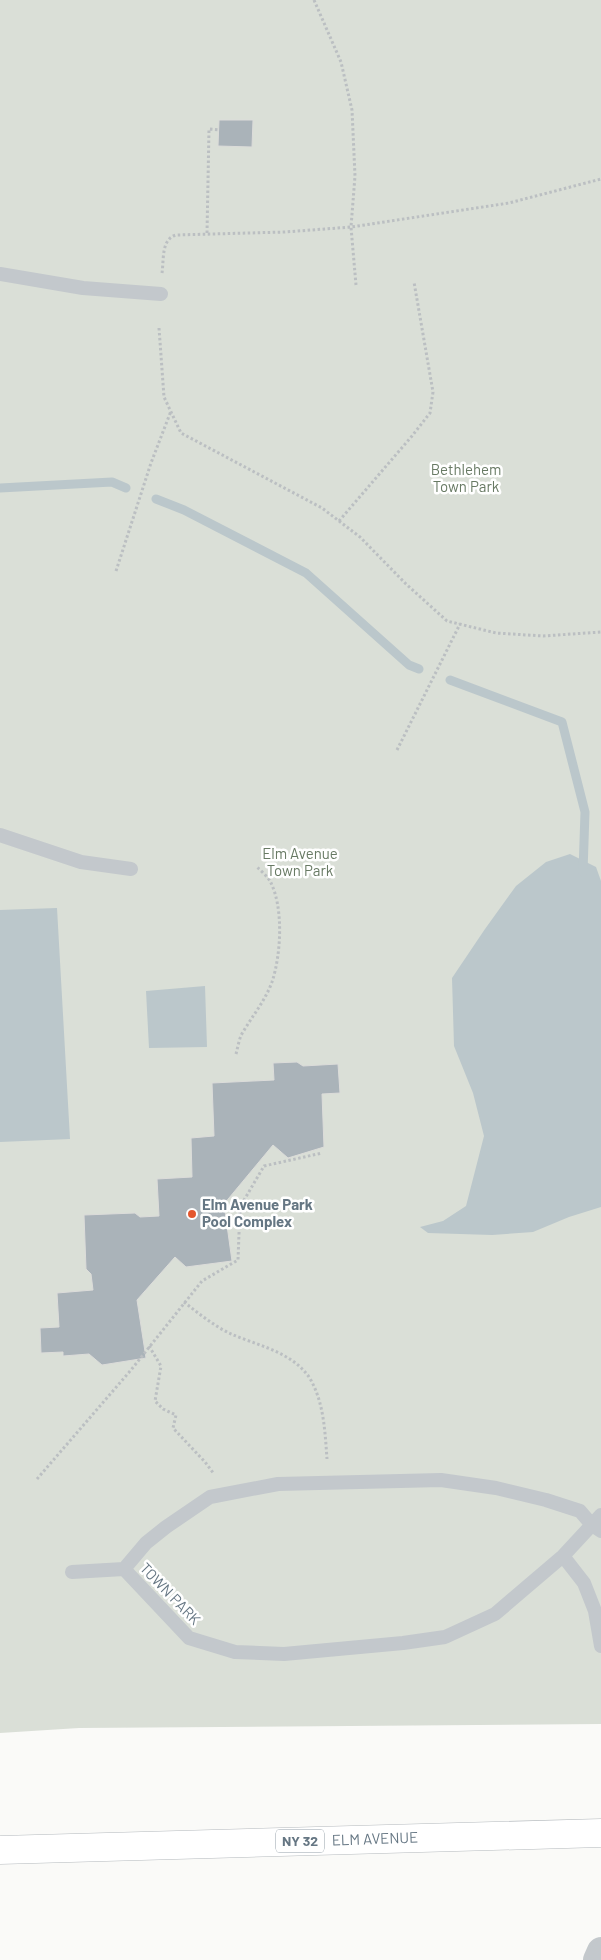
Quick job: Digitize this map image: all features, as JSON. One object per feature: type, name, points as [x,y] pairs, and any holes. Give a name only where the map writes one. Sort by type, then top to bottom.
[{"type":"main road","name":"ELM AVENUE","points":[[0,1850],[601,1833]]},
{"type":"street","points":[[598,1960],[601,1951]]},
{"type":"lane","points":[[0,274],[83,288],[161,287]]},
{"type":"lane","points":[[0,835],[81,862],[131,869]]},
{"type":"lane","name":"TOWN PARK","points":[[441,1480],[496,1488],[546,1500],[580,1511],[598,1524],[494,1614],[446,1637],[403,1644],[284,1654],[234,1652],[189,1638],[124,1569],[146,1543],[210,1496],[278,1484],[328,1482],[441,1480]]},
{"type":"lane","points":[[563,1556],[584,1583],[595,1611],[601,1646]]},
{"type":"lane","points":[[72,1572],[124,1569]]},
{"type":"path","points":[[314,0],[341,62],[352,110],[355,176],[351,228],[356,285]]},
{"type":"path","points":[[207,233],[209,129],[219,130]]},
{"type":"path","points":[[161,287],[166,241],[170,236],[351,228],[509,203],[601,179]]},
{"type":"path","points":[[339,521],[430,413],[432,392],[414,282]]},
{"type":"path","points":[[159,328],[164,397],[181,433],[322,508],[360,537],[406,584],[447,621],[496,633],[544,636],[601,632]]},
{"type":"path","points":[[116,571],[151,463],[171,410]]},
{"type":"path","points":[[397,750],[460,624]]},
{"type":"path","points":[[236,1054],[242,1034],[257,1013],[272,983],[278,954],[279,922],[276,898],[270,880],[257,867]]},
{"type":"path","points":[[37,1479],[131,1370],[202,1281],[238,1260],[240,1207],[264,1166],[322,1153]]},
{"type":"path","points":[[184,1302],[229,1333],[291,1360],[308,1377],[321,1405],[326,1438],[328,1482]]},
{"type":"path","points":[[149,1346],[162,1366],[155,1401],[163,1409],[176,1415],[174,1428],[205,1462],[227,1493]]},
{"type":"green space","name":"Elm Avenue Town Park","points":[[0,0],[601,0],[601,1724],[79,1728],[0,1733]]},
{"type":"shaded area","points":[[570,854],[596,867],[601,881],[601,1207],[569,1217],[533,1232],[492,1235],[428,1233],[420,1227],[443,1221],[466,1206],[484,1136],[473,1093],[454,1046],[452,978],[516,886],[546,862]]},
{"type":"shaded area","points":[[57,908],[70,1139],[0,1142],[0,910]]},
{"type":"shaded area","points":[[205,986],[207,1047],[149,1048],[146,991]]},
{"type":"building","points":[[219,120],[253,120],[252,147],[218,146]]},
{"type":"building","name":"Elm Avenue Park Pool Complex","points":[[297,1062],[303,1066],[338,1064],[340,1093],[322,1094],[324,1147],[288,1158],[273,1145],[224,1204],[232,1261],[186,1267],[175,1257],[137,1300],[146,1358],[102,1365],[89,1354],[63,1356],[63,1352],[41,1353],[40,1328],[59,1327],[57,1293],[93,1290],[91,1274],[86,1269],[84,1215],[135,1213],[140,1217],[159,1216],[157,1179],[192,1177],[191,1138],[214,1136],[212,1083],[274,1080],[273,1063]]},
{"type":"waterway","points":[[0,488],[112,482],[126,488]]},
{"type":"waterway","points":[[156,499],[184,510],[306,573],[409,665],[419,669]]},
{"type":"waterway","points":[[450,680],[562,722],[585,812],[583,872]]},
{"type":"place","name":"Elm Avenue Park Pool Complex","points":[[192,1214]]},
{"type":"park label","name":"Bethlehem Town Park","points":[[466,478]]}]
